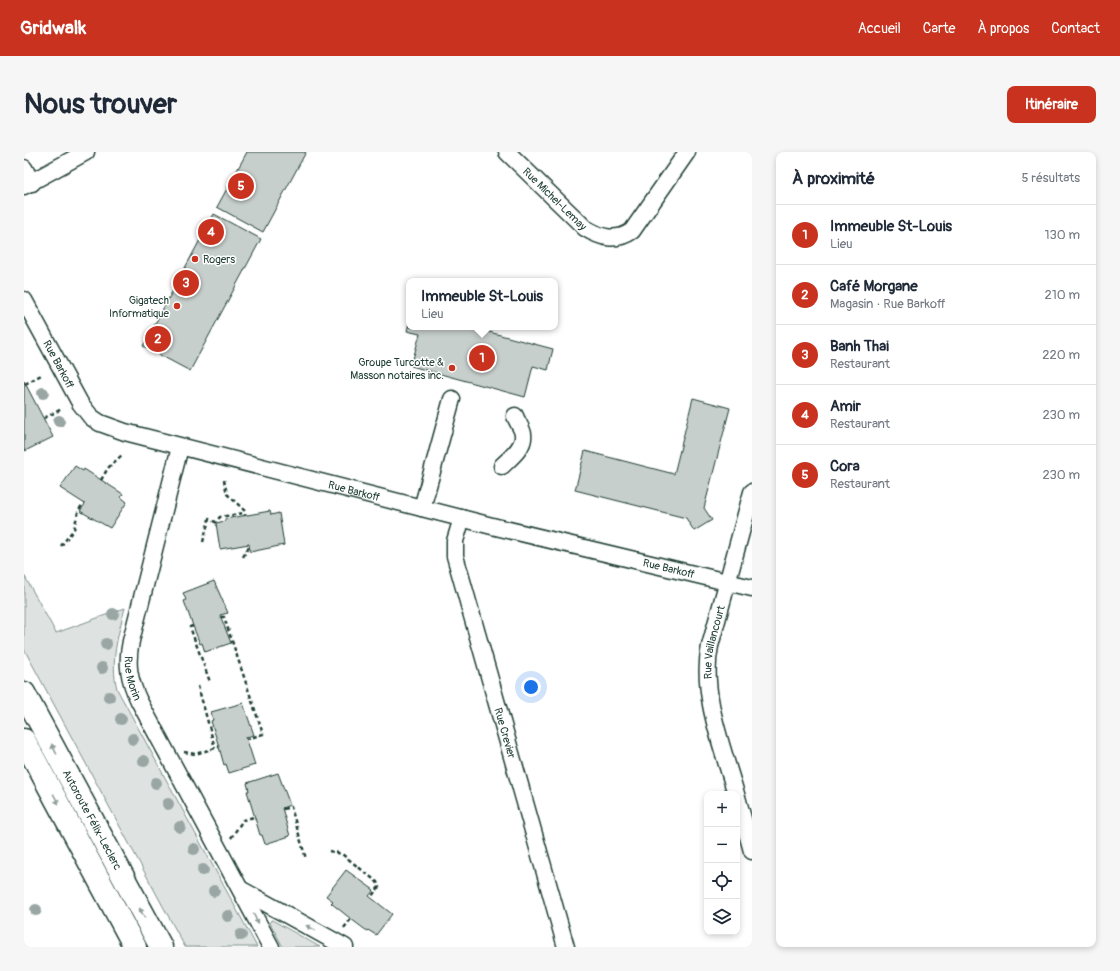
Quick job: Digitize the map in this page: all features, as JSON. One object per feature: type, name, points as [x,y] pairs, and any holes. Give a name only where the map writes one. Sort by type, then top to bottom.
[{"type":"highway","name":"Autoroute Félix-Leclerc","points":[[24,693],[161,947]]},
{"type":"highway","name":"Autoroute Félix-Leclerc","points":[[24,740],[135,947]]},
{"type":"street","points":[[24,168],[28,184],[86,152]]},
{"type":"street","name":"Rue Michel-Lemay","points":[[507,152],[585,228],[594,234],[607,238],[624,236],[632,231],[687,152]]},
{"type":"street","name":"Rue Barkoff","points":[[24,300],[72,389],[91,417],[100,423],[115,429],[180,447],[462,518],[752,588]]},
{"type":"street","points":[[422,508],[452,400]]},
{"type":"street","points":[[502,466],[517,450],[522,439],[523,433],[516,416]]},
{"type":"street","name":"Rue Morin","points":[[180,447],[131,641],[128,658],[128,671],[133,689],[242,890],[271,947]]},
{"type":"street","name":"Rue Vaillancourt","points":[[736,791],[710,701],[708,656],[752,492]]},
{"type":"street","name":"Rue Crevier","points":[[462,518],[455,541],[455,556],[566,947]]},
{"type":"street","name":"Rue Vaillancourt","points":[[740,806],[752,850]]},
{"type":"street","points":[[242,890],[345,947]]},
{"type":"path","points":[[25,384],[43,374]]},
{"type":"path","points":[[44,418],[62,409]]},
{"type":"path","points":[[101,480],[108,468],[123,454]]},
{"type":"path","points":[[203,542],[209,519],[215,522],[220,517],[244,514],[244,510],[227,494],[224,480]]},
{"type":"path","points":[[62,546],[74,529],[78,512],[83,503]]},
{"type":"path","points":[[243,557],[248,544]]},
{"type":"path","points":[[221,617],[224,617],[234,642],[263,734],[247,739]]},
{"type":"path","points":[[193,626],[190,626],[210,682]]},
{"type":"path","points":[[182,752],[195,754],[217,747],[198,686]]},
{"type":"path","points":[[283,809],[291,807],[306,858]]},
{"type":"path","points":[[230,840],[243,820],[254,817]]},
{"type":"path","points":[[329,851],[342,854],[377,882],[379,887],[371,897]]},
{"type":"path","points":[[341,931],[351,919]]},
{"type":"shaded area","points":[[24,575],[56,633],[125,608],[116,648],[114,668],[117,689],[257,947],[185,947],[24,649]]},
{"type":"shaded area","points":[[271,920],[320,947],[283,947],[270,923]]},
{"type":"building","points":[[247,152],[306,152],[263,232],[217,207]]},
{"type":"building","points":[[214,214],[261,239],[190,371],[143,346]]},
{"type":"building","points":[[481,330],[553,349],[548,370],[533,366],[525,397],[411,366],[420,334],[407,331]]},
{"type":"building","points":[[24,381],[53,437],[25,451],[24,449]]},
{"type":"building","points":[[693,398],[730,408],[704,508],[712,520],[694,531],[686,518],[575,490],[585,451],[674,474]]},
{"type":"building","points":[[75,466],[83,471],[84,469],[123,494],[121,497],[127,502],[110,528],[80,511],[85,504],[60,488]]},
{"type":"building","points":[[270,511],[271,515],[279,513],[284,545],[250,552],[249,544],[220,549],[216,523],[225,521],[225,519]]},
{"type":"building","points":[[214,581],[228,613],[220,615],[231,643],[205,652],[193,626],[184,601],[186,600],[183,593]]},
{"type":"building","points":[[243,703],[254,735],[246,737],[255,765],[229,773],[226,764],[224,765],[211,721],[213,720],[211,712]]},
{"type":"building","points":[[278,773],[290,805],[282,808],[290,836],[265,844],[262,835],[260,835],[247,791],[249,791],[247,783]]},
{"type":"building","points":[[346,870],[374,890],[369,896],[392,914],[376,935],[368,930],[367,931],[351,919],[331,903],[333,901],[326,896]]},
{"type":"place","name":"Cora","points":[[241,186]]},
{"type":"place","name":"Amir","points":[[211,232]]},
{"type":"place","name":"Rogers","points":[[195,259]]},
{"type":"place","name":"Banh Thai","points":[[186,283]]},
{"type":"place","name":"Gigatech Informatique","points":[[177,306]]},
{"type":"place","name":"Café Morgane","points":[[158,339]]},
{"type":"place","name":"Immeuble St-Louis","points":[[482,358]]},
{"type":"place","name":"Groupe Turcotte & Masson notaires inc.","points":[[452,368]]}]
